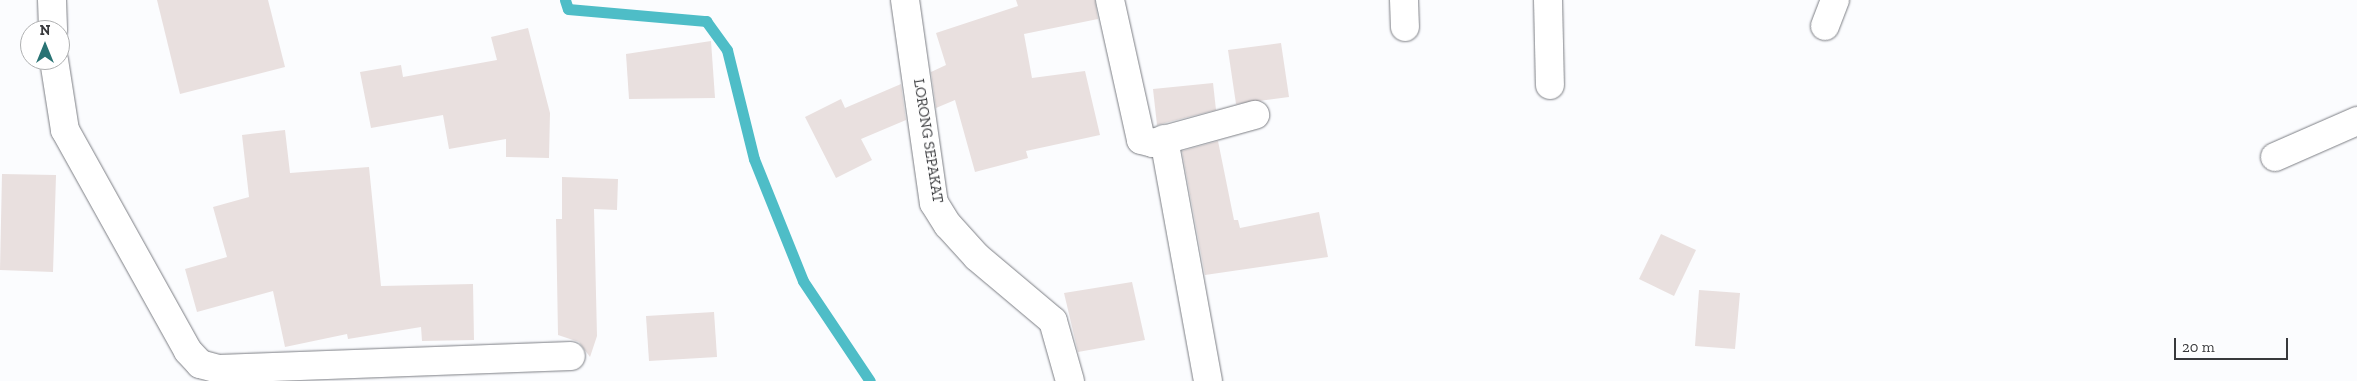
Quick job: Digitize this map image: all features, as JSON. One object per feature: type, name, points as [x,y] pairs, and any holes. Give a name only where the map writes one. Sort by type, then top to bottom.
[{"type":"street","points":[[52,0],[53,20]]},
{"type":"street","name":"LORONG SEPAKAT","points":[[904,0],[934,203],[977,257],[1053,321],[1070,381]]},
{"type":"street","points":[[1110,0],[1138,132],[1146,143],[1255,115]]},
{"type":"street","points":[[1404,0],[1405,27]]},
{"type":"street","points":[[1548,0],[1550,85]]},
{"type":"street","points":[[1825,26],[1834,0]]},
{"type":"street","points":[[55,70],[64,130],[188,351],[200,364],[219,369],[423,370],[571,356]]},
{"type":"street","points":[[2275,157],[2357,121]]},
{"type":"street","points":[[1164,139],[1208,381]]},
{"type":"building","points":[[157,0],[268,0],[285,67],[180,94]]},
{"type":"building","points":[[1016,0],[1095,0],[1098,19],[1024,34],[1032,78],[1085,71],[1100,135],[1026,151],[1028,158],[975,172],[955,100],[936,108],[931,72],[946,65],[936,33],[1018,6]]},
{"type":"building","points":[[528,28],[550,113],[549,158],[506,157],[506,139],[449,149],[443,115],[371,128],[360,72],[401,65],[403,77],[497,60],[491,37]]},
{"type":"building","points":[[711,41],[715,98],[629,99],[626,54]]},
{"type":"building","points":[[1281,43],[1289,97],[1236,104],[1228,50]]},
{"type":"building","points":[[1213,83],[1216,110],[1157,125],[1153,89]]},
{"type":"building","points":[[901,84],[906,120],[861,139],[872,160],[836,178],[805,117],[841,99],[845,108]]},
{"type":"building","points":[[285,130],[290,173],[369,167],[381,286],[473,284],[474,340],[422,341],[421,327],[348,339],[347,334],[285,347],[273,291],[197,312],[185,269],[227,257],[213,207],[249,197],[242,135]]},
{"type":"building","points":[[1218,141],[1234,220],[1238,220],[1240,228],[1319,212],[1328,257],[1205,275],[1182,151]]},
{"type":"building","points":[[2,174],[56,175],[53,272],[0,270]]},
{"type":"building","points":[[562,177],[618,179],[617,210],[594,209],[597,336],[590,357],[579,342],[558,335],[556,219],[562,219]]},
{"type":"building","points":[[1661,234],[1696,250],[1674,296],[1639,279]]},
{"type":"building","points":[[1132,282],[1145,340],[1078,352],[1064,293]]},
{"type":"building","points":[[1699,290],[1740,293],[1735,349],[1695,346]]},
{"type":"building","points":[[714,312],[717,357],[649,361],[646,316]]},
{"type":"waterway","points":[[565,0],[568,9],[706,21],[727,50],[754,159],[803,281],[870,381]]}]
